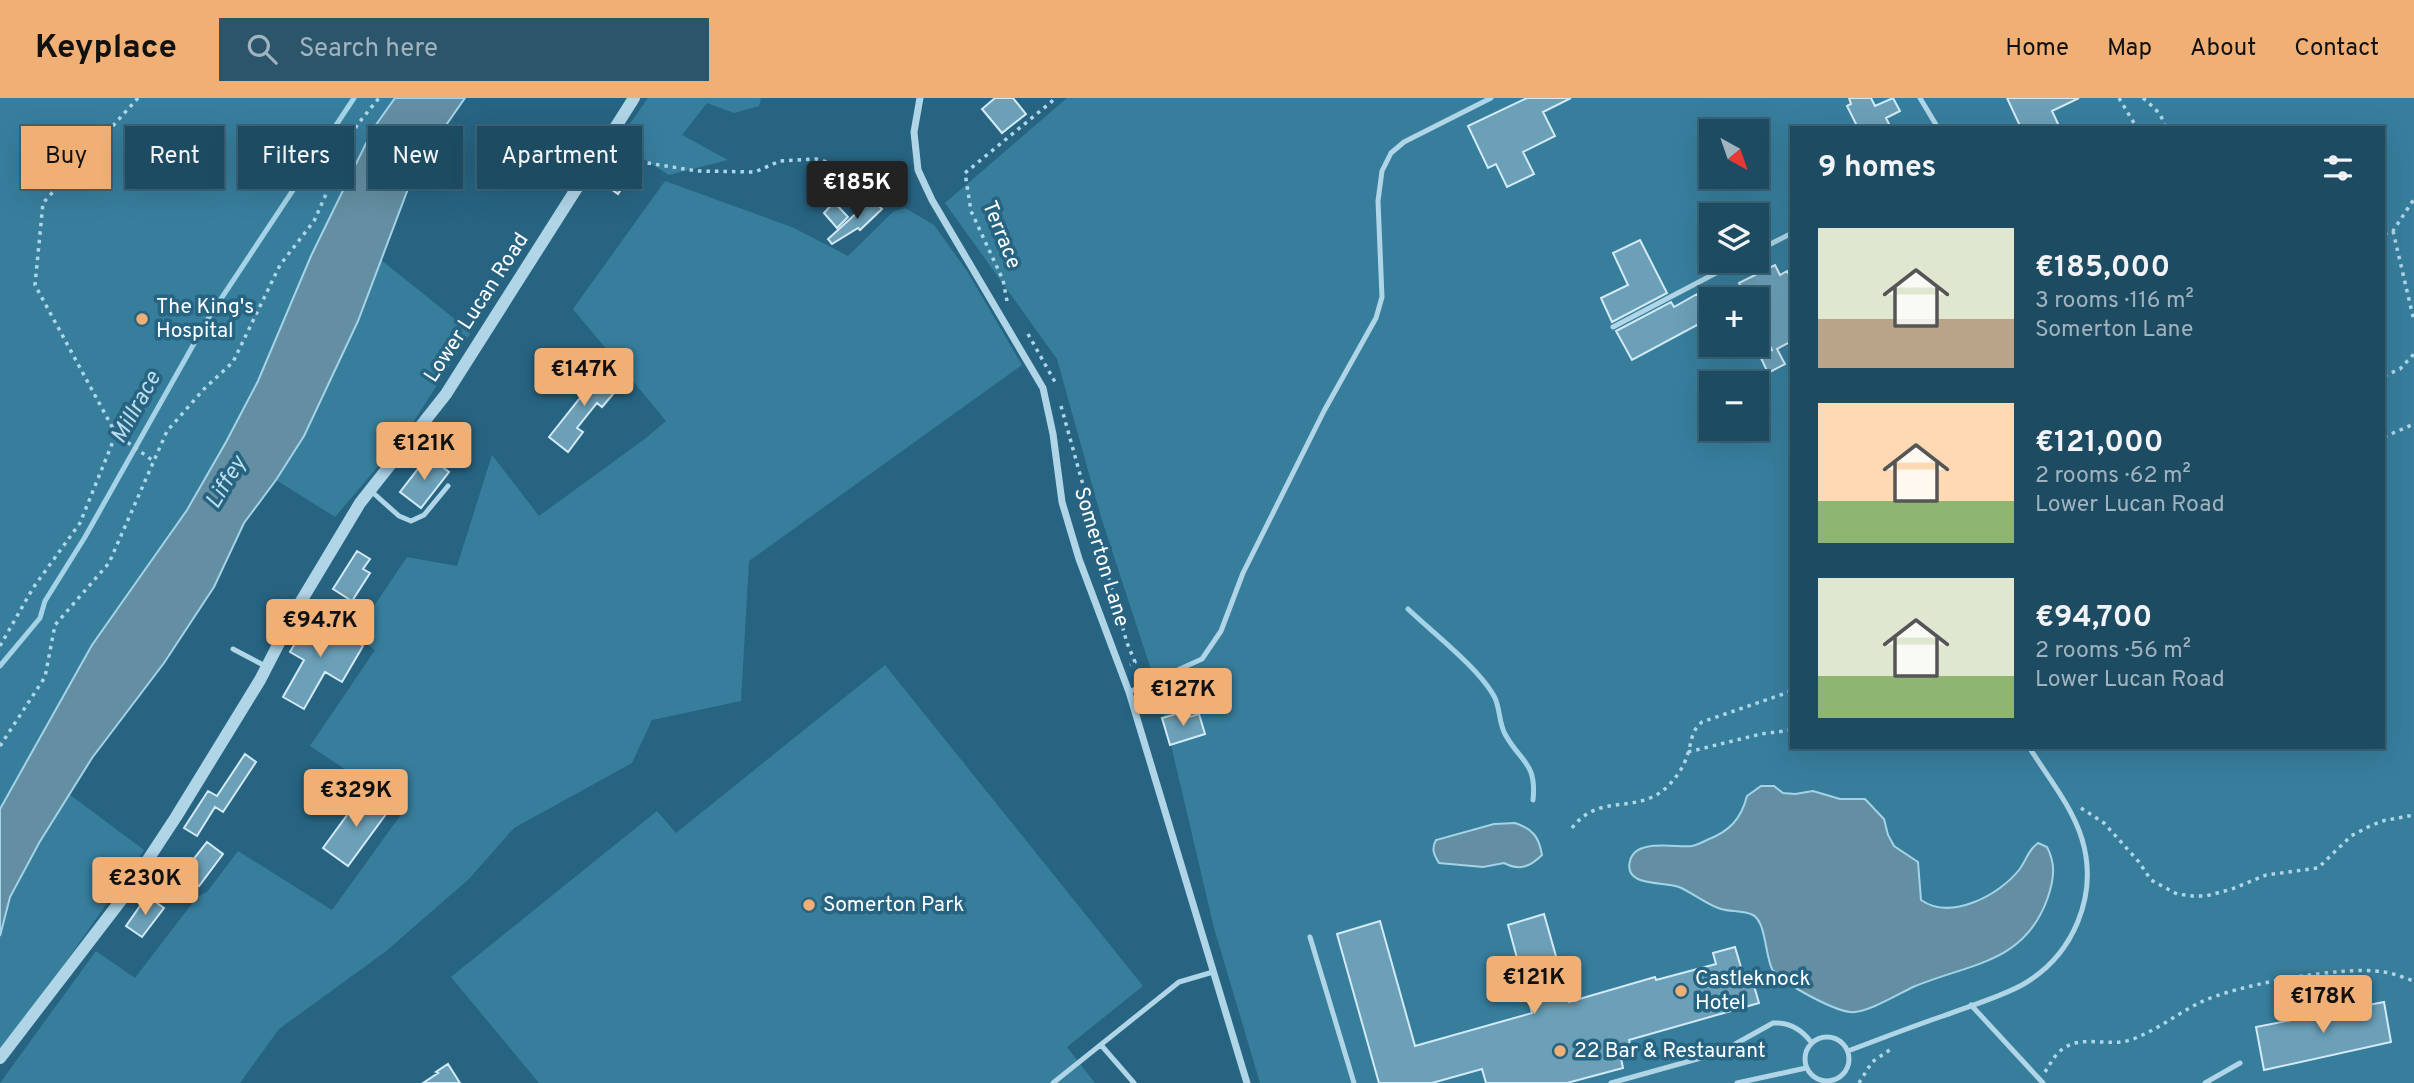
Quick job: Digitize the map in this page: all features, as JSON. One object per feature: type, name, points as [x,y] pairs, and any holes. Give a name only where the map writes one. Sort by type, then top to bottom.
[{"type":"street","name":"Lower Lucan Road","points":[[615,126],[634,98]]},
{"type":"street","name":"Somerton Lane","points":[[920,98],[914,132],[918,170],[932,200],[1043,388],[1053,434],[1062,502],[1079,559],[1129,692],[1247,1083]]},
{"type":"street","name":"Lower Lucan Road","points":[[0,1058],[122,899],[215,757],[332,547],[370,490],[446,394],[575,189]]},
{"type":"lane","points":[[1129,692],[1202,659],[1221,631],[1243,573],[1324,411],[1376,318],[1382,297],[1378,201],[1382,172],[1391,153],[1404,142],[1490,98]]},
{"type":"lane","points":[[1920,98],[1937,126]]},
{"type":"lane","points":[[1769,245],[1790,234]]},
{"type":"lane","points":[[1613,327],[1716,273]]},
{"type":"lane","points":[[370,490],[399,516],[411,521],[424,515],[448,486]]},
{"type":"lane","points":[[233,649],[267,667]]},
{"type":"lane","points":[[1848,1051],[2021,986],[2061,953],[2083,908],[2088,877],[2086,857],[2076,823],[2030,749]]},
{"type":"lane","points":[[1310,937],[1354,1083]]},
{"type":"lane","points":[[1053,1083],[1179,982],[1213,972]]},
{"type":"lane","points":[[1972,1005],[2041,1081]]},
{"type":"lane","points":[[1613,1083],[1719,1053],[1773,1023],[1793,1027],[1811,1042]]},
{"type":"lane","points":[[1832,1037],[1844,1044],[1849,1058],[1845,1072],[1834,1082],[1821,1080],[1806,1068],[1805,1054],[1811,1042],[1817,1038],[1832,1037]]},
{"type":"lane","points":[[1101,1045],[1134,1083]]},
{"type":"lane","points":[[2205,1083],[2241,1063]]},
{"type":"lane","points":[[1737,1083],[1806,1068]]},
{"type":"path","points":[[138,98],[43,203],[35,285],[116,434],[153,461]]},
{"type":"path","points":[[0,746],[45,677],[55,625],[109,563],[167,431],[204,389],[233,362],[280,265],[314,221],[357,125],[379,98]]},
{"type":"path","name":"Terrace","points":[[1007,301],[1003,280],[971,211],[965,173],[1056,98]]},
{"type":"path","points":[[2119,98],[2136,126]]},
{"type":"path","points":[[2143,98],[2158,112],[2165,126]]},
{"type":"path","points":[[642,162],[697,171],[755,172],[780,161],[816,159],[864,172],[918,170]]},
{"type":"path","points":[[2385,234],[2393,231],[2414,199]]},
{"type":"path","points":[[2393,231],[2414,321]]},
{"type":"path","points":[[1027,334],[1054,377],[1057,389]]},
{"type":"path","points":[[2385,376],[2400,369],[2414,354]]},
{"type":"path","points":[[1060,402],[1127,643],[1135,662],[1120,669]]},
{"type":"path","points":[[2385,437],[2414,424]]},
{"type":"path","points":[[0,646],[33,588],[80,523],[116,434]]},
{"type":"path","points":[[1572,828],[1587,812],[1599,807],[1635,802],[1658,794],[1667,787],[1682,767],[1691,736],[1702,722],[1790,692]]},
{"type":"path","points":[[1688,752],[1761,734],[1790,730]]},
{"type":"path","points":[[2056,790],[2104,823],[2132,853],[2151,880],[2177,894],[2193,896],[2232,890],[2266,875],[2318,868],[2351,836],[2368,827],[2414,814]]},
{"type":"path","points":[[2041,1081],[2058,1054],[2075,1043],[2132,1040],[2173,1020],[2197,1003],[2238,989],[2344,972],[2381,971],[2414,981]]},
{"type":"path","points":[[1859,1083],[1872,1062],[1891,1049],[1886,1037]]},
{"type":"shaded area","name":"The King's Hospital","points":[[0,98],[395,98],[375,126],[368,126],[368,140],[354,171],[354,126],[238,126],[238,189],[346,189],[258,381],[226,442],[187,510],[92,645],[0,809]]},
{"type":"shaded area","points":[[648,98],[761,98],[759,106],[734,113],[707,103],[682,135],[728,160],[669,175],[642,158],[642,126],[628,126]]},
{"type":"shaded area","points":[[1067,98],[2414,98],[2414,1083],[1260,1083],[1214,928],[1159,694],[1101,517],[1057,359],[945,203]]},
{"type":"shaded area","points":[[665,181],[794,228],[848,256],[894,211],[905,208],[934,225],[967,271],[1022,365],[749,561],[741,701],[652,720],[632,763],[514,828],[469,879],[385,952],[279,1029],[240,1083],[0,1083],[96,951],[135,978],[197,897],[207,892],[238,851],[332,910],[405,809],[310,746],[375,650],[354,636],[407,557],[457,566],[492,455],[539,516],[666,421],[573,309]]},
{"type":"shaded area","points":[[381,260],[471,332],[405,435],[335,517],[276,480],[334,373]]},
{"type":"shaded area","name":"Somerton Park","points":[[885,665],[1143,986],[1067,1047],[1095,1083],[539,1083],[451,977],[657,811],[676,833]]},
{"type":"shaded area","points":[[69,794],[144,850],[68,959],[0,1049],[0,936],[10,897]]},
{"type":"water","points":[[395,98],[465,98],[445,126],[375,126]]},
{"type":"water","name":"Liffey","points":[[368,139],[368,189],[408,189],[358,321],[304,436],[244,523],[214,587],[164,663],[92,758],[39,843],[10,897],[0,936],[0,809],[92,645],[187,510],[226,442],[258,381],[311,256],[344,189],[354,189],[354,168]]},
{"type":"water","points":[[1761,786],[1774,786],[1783,793],[1813,791],[1840,799],[1865,799],[1884,819],[1894,846],[1918,862],[1921,900],[1933,906],[1960,906],[1987,896],[2019,870],[2038,843],[2047,847],[2052,859],[2053,878],[2048,897],[2038,919],[2010,949],[1975,966],[1913,987],[1864,1010],[1842,1010],[1808,995],[1777,975],[1770,963],[1763,931],[1753,915],[1716,907],[1673,885],[1639,880],[1630,870],[1633,854],[1640,849],[1692,846],[1722,833],[1738,818],[1747,796]]},
{"type":"water","points":[[1515,823],[1531,831],[1539,843],[1542,855],[1529,865],[1515,867],[1504,863],[1483,867],[1439,863],[1435,855],[1436,840],[1494,824]]},
{"type":"building","points":[[995,98],[1013,98],[1026,114],[1002,133],[982,109]]},
{"type":"building","points":[[1527,98],[1571,98],[1543,112],[1555,136],[1523,152],[1534,174],[1507,187],[1496,164],[1488,168],[1468,126]]},
{"type":"building","points":[[1849,98],[1871,98],[1875,106],[1893,98],[1900,111],[1886,118],[1890,126],[1857,126],[1847,106],[1851,104]]},
{"type":"building","points":[[2007,98],[2079,98],[2052,111],[2059,126],[2020,126]]},
{"type":"building","points":[[872,199],[882,209],[860,230],[858,228],[832,244],[828,239]]},
{"type":"building","points":[[834,202],[848,217],[837,228],[824,213]]},
{"type":"building","points":[[1640,240],[1667,293],[1612,322],[1601,298],[1628,285],[1613,253]]},
{"type":"building","points":[[1775,265],[1780,275],[1787,271],[1790,276],[1790,342],[1777,349],[1785,364],[1769,372],[1760,357],[1769,357],[1769,352],[1772,350],[1769,344],[1769,287],[1741,287],[1739,283],[1759,273],[1769,273],[1769,268]]},
{"type":"building","points":[[1697,294],[1699,324],[1632,360],[1616,331],[1671,302],[1674,307]]},
{"type":"building","points":[[596,367],[620,386],[602,407],[597,403],[577,428],[583,432],[568,452],[549,437],[583,394],[578,389]]},
{"type":"building","points":[[428,456],[449,472],[421,508],[400,492]]},
{"type":"building","points":[[357,551],[370,559],[363,569],[370,573],[352,601],[333,589]]},
{"type":"building","points":[[312,614],[363,646],[342,682],[325,672],[304,709],[283,697],[304,660],[290,652]]},
{"type":"building","points":[[1180,713],[1182,719],[1199,714],[1205,734],[1170,745],[1162,718]]},
{"type":"building","points":[[245,754],[256,762],[223,812],[215,807],[197,836],[184,828],[208,791],[217,796]]},
{"type":"building","points":[[364,792],[389,810],[348,866],[323,848]]},
{"type":"building","points":[[207,842],[223,854],[199,886],[182,874]]},
{"type":"building","points":[[147,896],[164,908],[142,937],[126,926]]},
{"type":"building","name":"Castleknock Hotel","points":[[1544,914],[1569,1002],[1655,977],[1656,980],[1716,964],[1713,953],[1735,947],[1745,981],[1752,979],[1759,1003],[1629,1040],[1633,1054],[1621,1058],[1623,1068],[1567,1083],[1486,1083],[1482,1069],[1432,1083],[1379,1083],[1337,934],[1380,921],[1415,1046],[1532,1013],[1508,925]]},
{"type":"building","points":[[2384,1002],[2391,1042],[2264,1070],[2256,1027]]},
{"type":"building","points":[[448,1064],[460,1083],[423,1083],[438,1073],[436,1072]]},
{"type":"waterway","name":"Millrace","points":[[0,666],[40,618],[45,601],[85,537],[209,317],[354,98]]},
{"type":"waterway","points":[[1408,609],[1467,663],[1488,687],[1497,702],[1505,734],[1530,770],[1534,787],[1533,800]]},
{"type":"place","name":"The King's Hospital","points":[[142,319]]},
{"type":"place","name":"Somerton Park","points":[[809,905]]},
{"type":"place","name":"Castleknock Hotel","points":[[1681,991]]},
{"type":"place","name":"22 Bar & Restaurant","points":[[1560,1051]]}]
